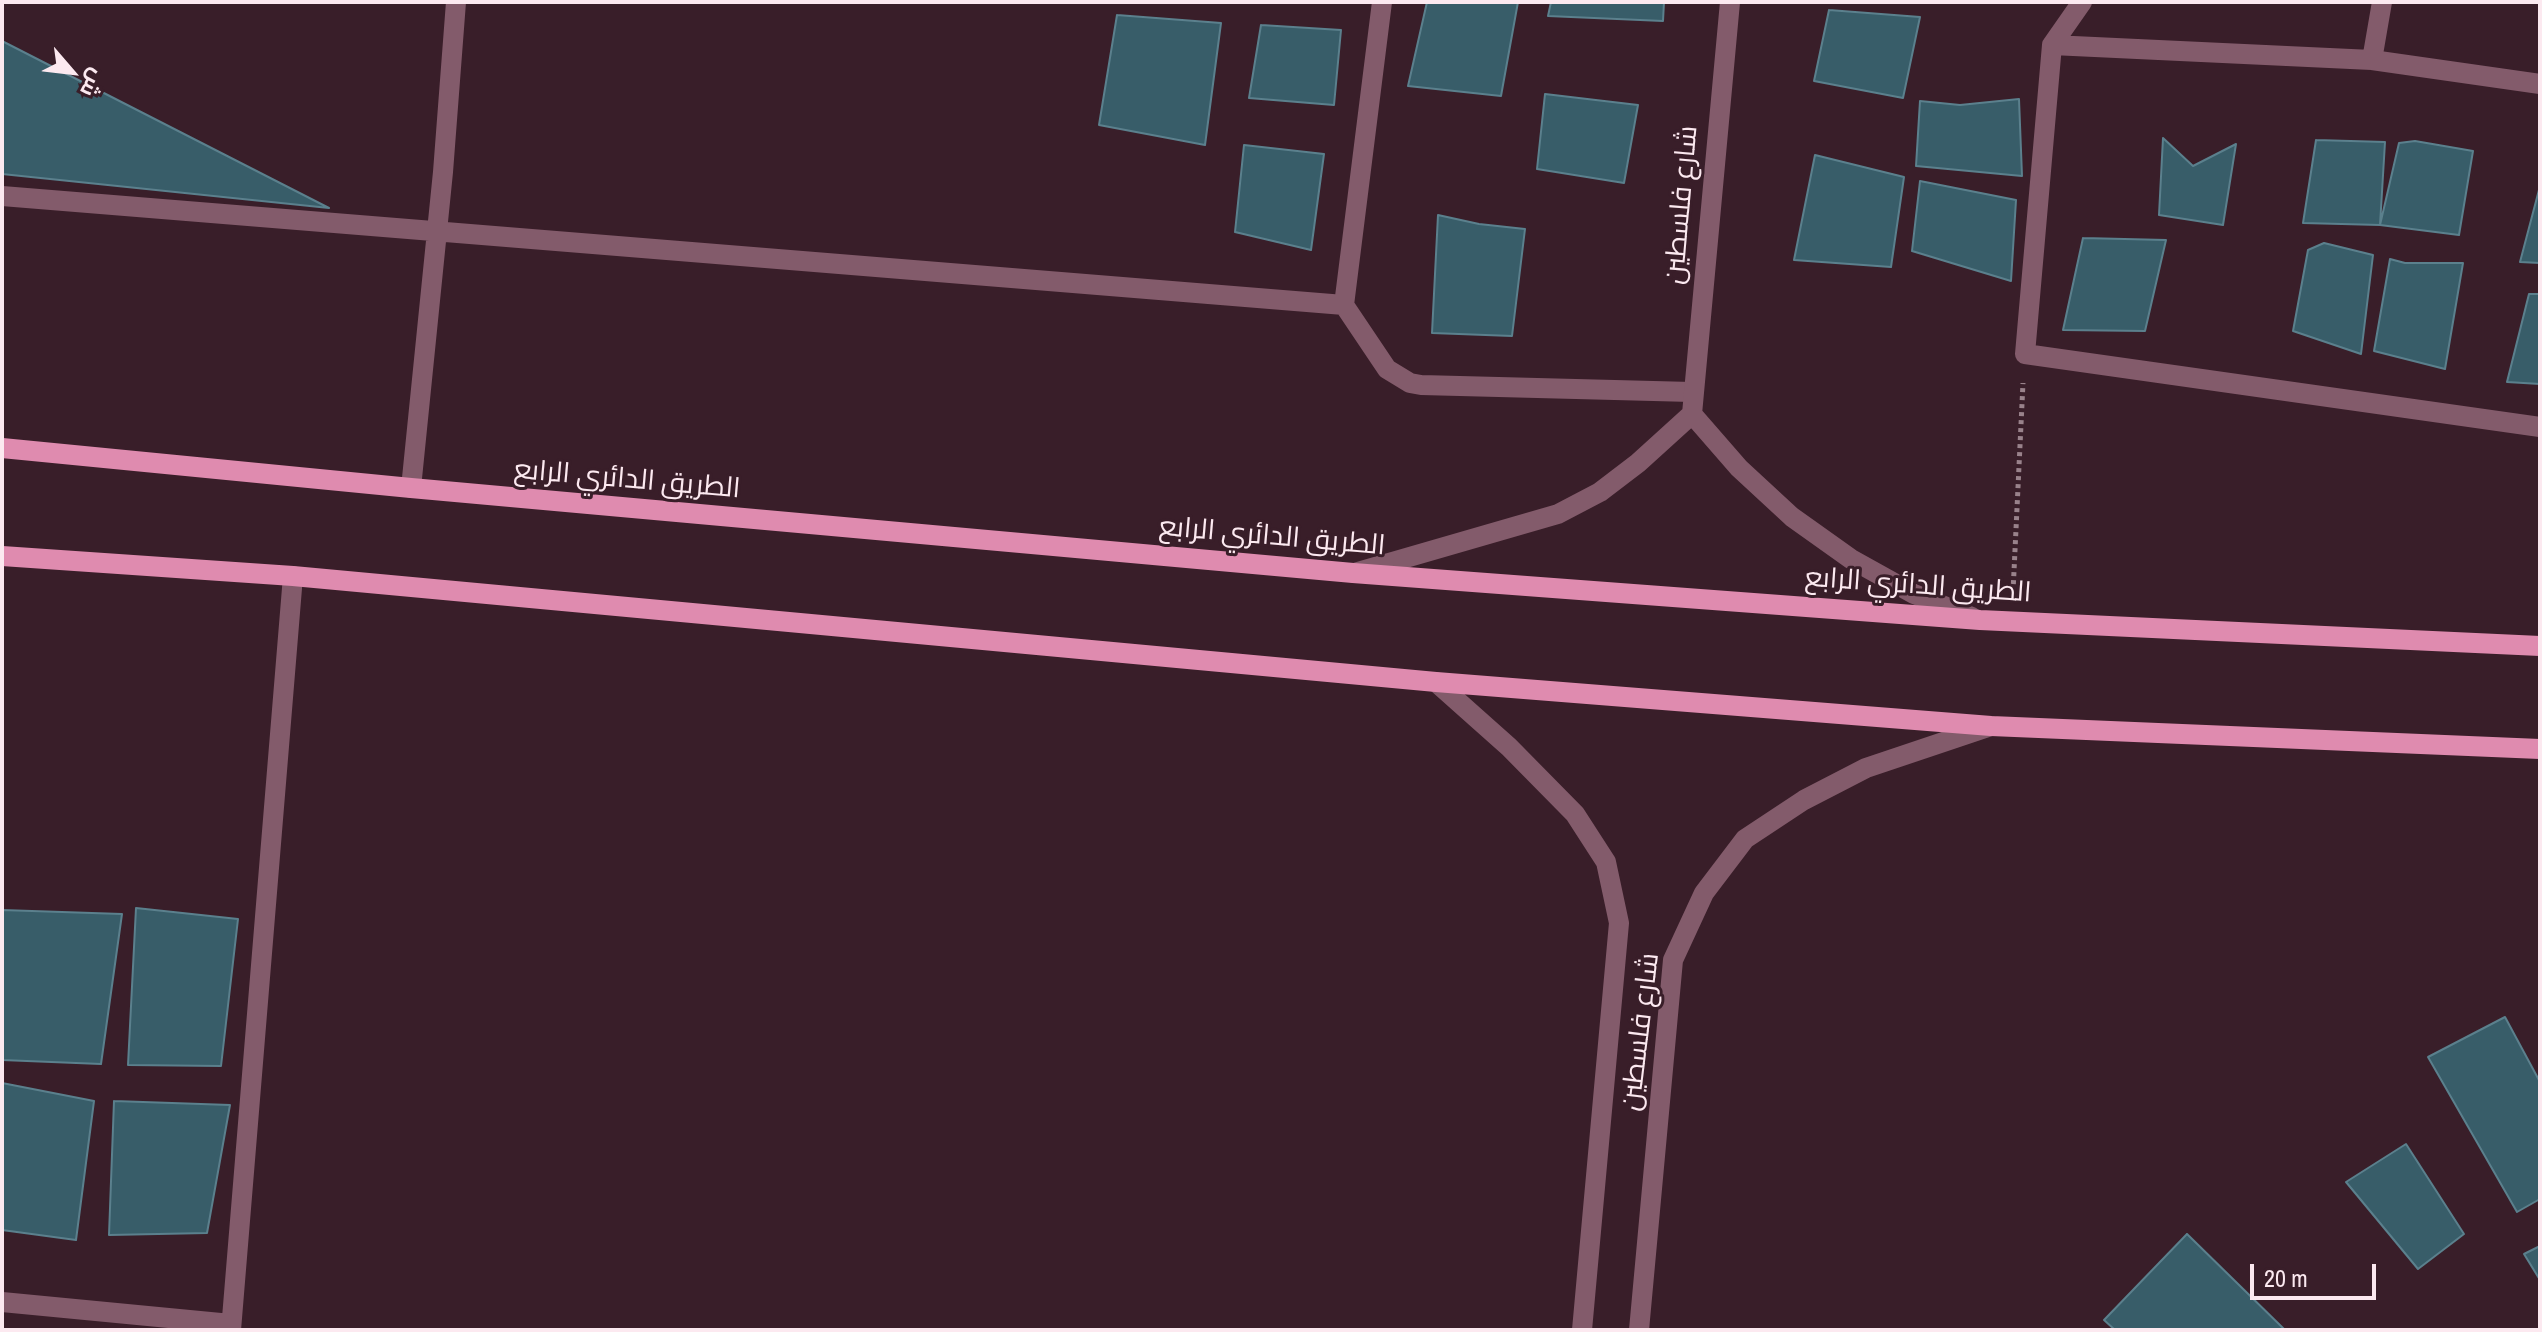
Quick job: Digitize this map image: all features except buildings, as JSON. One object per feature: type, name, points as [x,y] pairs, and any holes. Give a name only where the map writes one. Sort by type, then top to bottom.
[{"type":"main road","name":"الطريق الدائري الرابع","points":[[2,448],[1353,573],[1980,620],[2540,646]]},
{"type":"main road","points":[[2,556],[293,576],[1436,682],[1991,726],[2540,749]]},
{"type":"street","points":[[411,488],[456,2]]},
{"type":"street","points":[[1382,2],[1344,305],[1387,369],[1410,383],[1692,392]]},
{"type":"street","name":"شارع فلسطين","points":[[1692,414],[1730,2]]},
{"type":"street","points":[[2082,2],[2052,45],[2025,354],[2540,427]]},
{"type":"street","points":[[2372,60],[2382,2]]},
{"type":"street","points":[[2052,45],[2372,60],[2540,84]]},
{"type":"street","points":[[2,196],[1344,305]]},
{"type":"street","points":[[1353,573],[1558,514],[1600,492],[1638,463],[1692,414],[1739,468],[1792,517],[1851,559],[1914,594],[1980,620]]},
{"type":"street","points":[[2,1302],[231,1327],[293,576]]},
{"type":"street","name":"شارع فلسطين","points":[[1436,682],[1509,747],[1575,814],[1606,862],[1619,923],[1582,1330]]},
{"type":"street","name":"شارع فلسطين","points":[[1639,1330],[1673,960],[1704,893],[1745,839],[1804,800],[1866,768],[1991,726]]},
{"type":"path","points":[[2011,621],[2025,354]]}]
